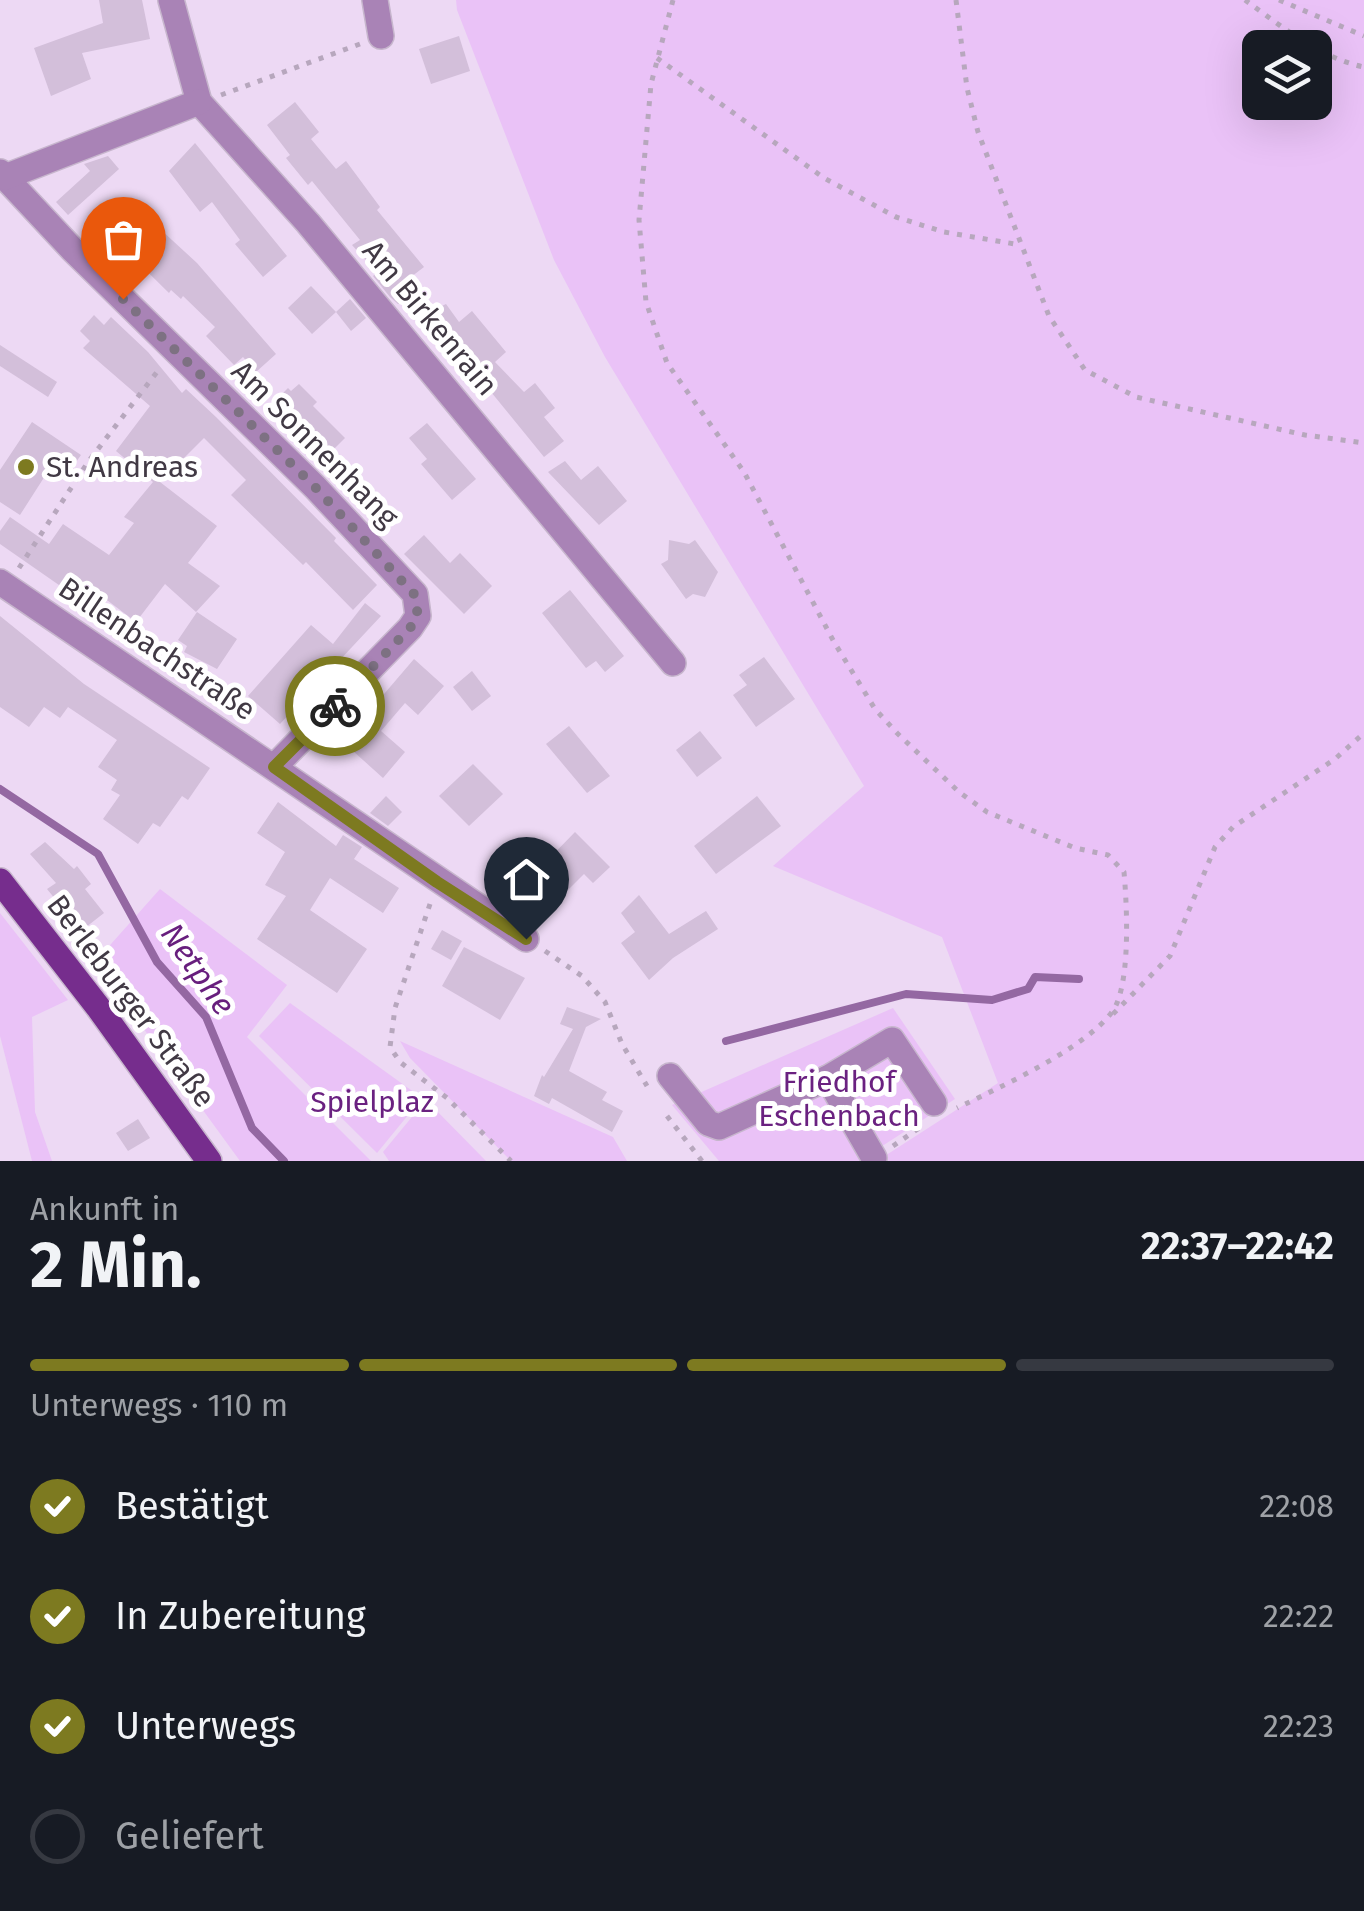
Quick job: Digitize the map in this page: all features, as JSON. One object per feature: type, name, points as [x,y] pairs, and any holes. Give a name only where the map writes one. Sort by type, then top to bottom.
[{"type":"main road","name":"Berleburger Straße","points":[[0,881],[98,1007],[209,1161]]},
{"type":"street","name":"Am Birkenrain","points":[[171,0],[199,102],[308,223],[674,663]]},
{"type":"street","points":[[375,0],[380,36]]},
{"type":"street","name":"Am Sonnenhang","points":[[199,102],[3,174],[329,501],[397,573],[419,606],[410,628],[274,767]]},
{"type":"street","name":"Billenbachstraße","points":[[3,585],[526,939]]},
{"type":"street","points":[[659,1082],[708,1123],[719,1127],[828,1078],[892,1040],[935,1113]]},
{"type":"street","points":[[828,1078],[874,1158]]},
{"type":"path","points":[[673,0],[657,58],[641,162],[639,220],[646,302],[662,352],[688,398],[744,472],[834,642],[876,709],[897,733],[958,792],[987,812],[1118,862],[1124,872],[1125,888],[1123,964],[1120,990],[1106,1018]]},
{"type":"path","points":[[956,0],[967,88],[978,132],[1048,316],[1085,370],[1136,397],[1227,419],[1364,443]]},
{"type":"path","points":[[1245,0],[1293,34],[1364,67]]},
{"type":"path","points":[[1278,0],[1364,36]]},
{"type":"path","points":[[199,102],[380,36]]},
{"type":"path","points":[[657,58],[824,178],[896,217],[944,232],[1021,245]]},
{"type":"path","points":[[3,585],[88,462],[174,349]]},
{"type":"path","points":[[874,1158],[935,1113],[1032,1071],[1126,1005],[1170,956],[1215,847],[1233,827],[1335,758],[1364,733]]},
{"type":"path","points":[[437,882],[395,1008],[390,1047],[400,1062],[447,1098],[510,1161]]},
{"type":"path","points":[[526,939],[594,987],[606,1002],[622,1044],[659,1082]]},
{"type":"path","points":[[659,1104],[702,1161]]},
{"type":"green space","points":[[456,0],[1364,0],[1364,1161],[877,1161],[998,1083],[942,937],[773,866],[864,786],[605,357],[554,260]]},
{"type":"green space","points":[[160,889],[287,985],[247,1037],[371,1161],[240,1161],[95,962]]},
{"type":"green space","points":[[0,913],[68,1000],[32,1017],[35,1112],[52,1161],[32,1161],[0,1036]]},
{"type":"green space","name":"Spielplaz","points":[[290,1003],[422,1098],[377,1153],[259,1036]]},
{"type":"green space","name":"Friedhof Eschenbach","points":[[893,1008],[955,1099],[859,1161],[719,1161],[672,1105]]},
{"type":"green space","points":[[400,1041],[613,1137],[627,1161],[511,1161],[410,1058]]},
{"type":"green space","points":[[426,1100],[486,1161],[389,1161],[383,1152]]},
{"type":"building","points":[[99,0],[142,0],[150,39],[82,53],[91,79],[51,96],[34,48],[103,23]]},
{"type":"building","points":[[459,36],[470,71],[431,84],[419,49]]},
{"type":"building","points":[[295,102],[319,132],[311,139],[336,169],[346,161],[380,207],[377,210],[424,267],[407,280],[414,289],[410,301],[398,304],[390,297],[373,276],[377,273],[352,245],[360,240],[312,181],[308,185],[286,158],[290,155],[267,125]]},
{"type":"building","points":[[195,143],[287,256],[263,277],[235,244],[240,240],[212,202],[200,212],[169,171]]},
{"type":"building","points":[[108,156],[119,169],[68,215],[56,202],[90,171],[84,164]]},
{"type":"building","points":[[122,216],[148,241],[160,229],[197,263],[276,354],[256,372],[243,357],[234,365],[206,336],[215,327],[183,296],[181,299],[171,290],[169,293],[107,232]]},
{"type":"building","points":[[311,286],[336,312],[312,334],[288,308]]},
{"type":"building","points":[[350,299],[366,318],[351,331],[336,312]]},
{"type":"building","points":[[446,304],[459,322],[472,311],[506,352],[495,362],[524,392],[535,383],[555,408],[544,417],[564,441],[544,457],[478,376],[472,380],[423,315]]},
{"type":"building","points":[[94,315],[104,325],[111,317],[148,352],[182,393],[186,389],[216,417],[336,538],[334,541],[377,585],[353,610],[231,495],[246,480],[204,438],[160,482],[217,526],[188,563],[220,586],[196,612],[165,584],[136,622],[87,585],[81,594],[72,588],[69,592],[0,544],[0,531],[10,517],[49,544],[63,524],[109,555],[134,523],[124,517],[153,482],[116,451],[150,406],[83,348],[90,341],[80,331]]},
{"type":"building","points":[[0,345],[57,382],[48,397],[0,366]]},
{"type":"building","points":[[299,384],[317,402],[313,406],[345,438],[323,460],[309,445],[305,449],[267,409],[288,388],[291,391]]},
{"type":"building","name":"St. Andreas","points":[[32,422],[81,455],[67,475],[52,465],[20,515],[0,502],[0,470]]},
{"type":"building","points":[[427,423],[476,479],[452,500],[421,464],[427,459],[409,438]]},
{"type":"building","points":[[565,461],[581,480],[598,466],[627,501],[599,525],[548,472]]},
{"type":"building","points":[[424,535],[450,563],[460,553],[492,586],[464,614],[404,554]]},
{"type":"building","points":[[669,540],[689,544],[695,540],[718,572],[705,597],[693,594],[686,599],[661,564],[668,560]]},
{"type":"building","points":[[570,590],[624,656],[605,672],[596,661],[586,668],[542,613]]},
{"type":"building","points":[[365,603],[381,616],[280,724],[248,696],[311,625],[333,644]]},
{"type":"building","points":[[197,612],[237,639],[217,669],[184,652],[187,646],[178,640]]},
{"type":"building","points":[[0,616],[84,684],[210,768],[188,800],[182,796],[160,827],[153,823],[138,844],[103,819],[120,795],[111,790],[117,780],[98,767],[117,740],[68,707],[60,718],[44,707],[29,727],[0,707]]},
{"type":"building","points":[[764,657],[795,699],[756,727],[733,695],[747,685],[739,675]]},
{"type":"building","points":[[414,659],[444,686],[418,715],[405,703],[381,731],[405,752],[383,778],[343,742]]},
{"type":"building","points":[[472,671],[491,696],[472,711],[453,687]]},
{"type":"building","points":[[569,726],[610,776],[587,793],[546,744]]},
{"type":"building","points":[[700,731],[722,758],[697,777],[676,750]]},
{"type":"building","points":[[473,764],[503,794],[469,826],[439,796]]},
{"type":"building","points":[[386,796],[402,812],[388,826],[370,813]]},
{"type":"building","points":[[757,796],[781,826],[716,874],[694,846]]},
{"type":"building","points":[[278,802],[336,846],[343,835],[362,847],[354,859],[399,888],[383,913],[330,878],[310,910],[367,949],[337,993],[257,939],[286,896],[265,885],[285,852],[257,833]]},
{"type":"building","points":[[575,832],[610,867],[593,883],[584,874],[564,894],[539,869]]},
{"type":"building","points":[[45,842],[74,869],[77,866],[91,884],[85,889],[104,913],[81,931],[47,889],[56,883],[30,854]]},
{"type":"building","points":[[639,895],[669,934],[706,911],[718,929],[673,958],[649,980],[621,943],[635,932],[621,913]]},
{"type":"building","points":[[442,930],[462,941],[451,960],[431,949]]},
{"type":"building","points":[[464,947],[525,978],[500,1020],[442,986]]},
{"type":"building","points":[[567,1007],[601,1019],[586,1027],[569,1071],[607,1092],[602,1100],[623,1111],[612,1132],[552,1098],[549,1104],[534,1096],[542,1075],[573,1029],[560,1024]]},
{"type":"building","points":[[138,1119],[150,1138],[128,1151],[116,1133]]},
{"type":"waterway","name":"Netphe","points":[[0,789],[98,854],[157,962],[206,1017],[252,1128],[284,1161]]},
{"type":"waterway","points":[[726,1041],[906,994],[992,1000],[1028,989],[1035,977],[1079,979]]},
{"type":"way so far","points":[[123,299],[315,487],[414,594],[418,616],[410,628],[335,706]]},
{"type":"place","name":"St. Andreas","points":[[26,467]]},
{"type":"route","points":[[335,706],[274,767],[437,882],[526,939]]}]
